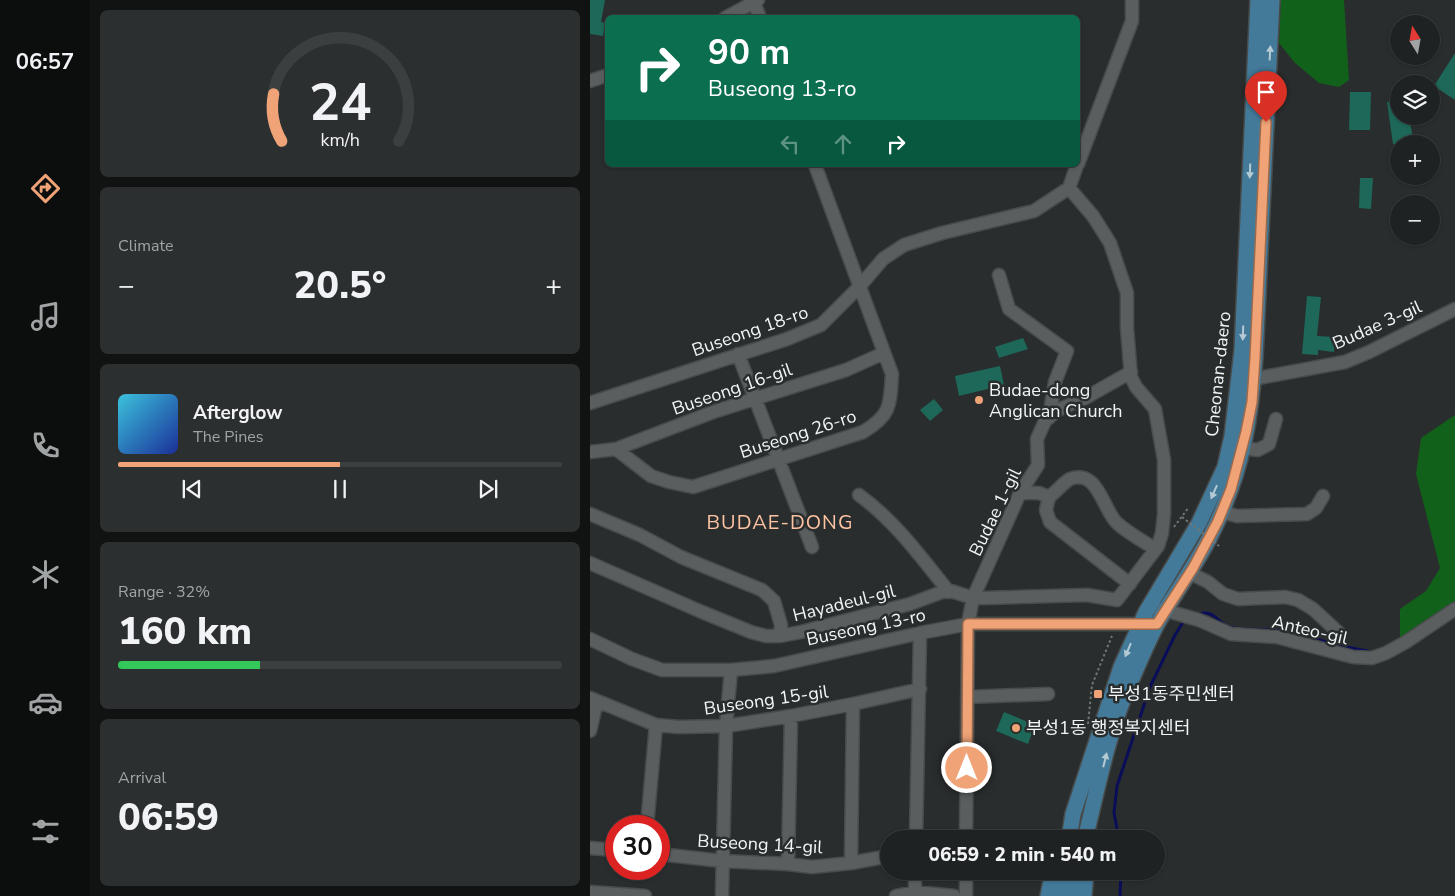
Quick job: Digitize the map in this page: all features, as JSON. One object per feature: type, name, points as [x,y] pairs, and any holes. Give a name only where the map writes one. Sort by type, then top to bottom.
[{"type":"main road","name":"Cheonan-daero","points":[[1070,830],[1073,814],[1116,679],[1139,624],[1199,523],[1224,467],[1232,436],[1242,350],[1258,0]]},
{"type":"main road","name":"Cheonan-daero","points":[[1087,830],[1115,723],[1129,685],[1157,624],[1174,612],[1190,573],[1222,512],[1243,448],[1252,402],[1272,0]]},
{"type":"main road","points":[[1091,830],[1093,808]]},
{"type":"main road","points":[[1067,830],[1073,814]]},
{"type":"main road","points":[[1048,896],[1051,880]]},
{"type":"main road","points":[[1060,896],[1062,880]]},
{"type":"main road","points":[[1072,896],[1075,880]]},
{"type":"main road","points":[[1084,896],[1085,880]]},
{"type":"street","points":[[1080,157],[1132,21],[1132,0]]},
{"type":"street","points":[[730,15],[755,1],[759,15]]},
{"type":"street","points":[[590,81],[605,75]]},
{"type":"street","name":"Buseong 26-ro","points":[[616,449],[650,476],[693,487],[863,432],[879,422],[889,406],[892,374],[816,167]]},
{"type":"street","points":[[1076,167],[1069,188],[1093,216],[1110,243],[1127,293],[1127,328],[1131,372],[1136,387],[1155,408],[1164,460],[1162,534],[1155,550],[1130,584],[1050,522],[1046,510],[1050,497],[1071,479],[1082,478],[1098,489],[1105,505],[1116,522],[1155,550]]},
{"type":"street","name":"Buseong 18-ro","points":[[590,403],[787,339],[821,325],[860,286],[883,259],[904,245],[942,233],[1034,211],[1069,188]]},
{"type":"street","name":"Budae 1-gil","points":[[966,830],[968,624],[973,598],[1020,492],[1038,465],[1037,439],[1048,418],[1055,382],[1067,351],[1009,309],[999,275]]},
{"type":"street","name":"Budae 3-gil","points":[[1253,380],[1345,362],[1455,309]]},
{"type":"street","name":"Buseong 16-gil","points":[[590,452],[616,449],[716,411],[846,370],[884,353]]},
{"type":"street","points":[[738,354],[812,547]]},
{"type":"street","points":[[1048,418],[1058,410],[1085,398],[1131,372]]},
{"type":"street","points":[[1243,448],[1258,450],[1269,444],[1276,419]]},
{"type":"street","points":[[1020,492],[1039,493],[1050,497]]},
{"type":"street","points":[[859,495],[875,506],[907,538],[948,592]]},
{"type":"street","points":[[1222,512],[1237,516],[1306,514],[1316,508],[1324,496]]},
{"type":"street","points":[[590,514],[640,535],[681,557],[762,590],[774,601],[781,625],[780,636]]},
{"type":"street","name":"Hayadeul-gil","points":[[590,564],[752,632],[766,636],[780,636],[910,604],[942,592],[973,598],[1088,595],[1117,600],[1130,584]]},
{"type":"street","points":[[1190,573],[1208,582],[1223,594],[1238,599],[1285,597],[1298,600],[1313,609],[1340,633]]},
{"type":"street","name":"Anteo-gil","points":[[1149,606],[1200,620],[1231,634],[1277,637],[1353,657],[1372,658],[1386,654],[1455,609]]},
{"type":"street","name":"Buseong 13-ro","points":[[590,639],[632,659],[662,670],[731,670],[774,666],[968,624],[1157,624]]},
{"type":"street","points":[[916,830],[920,633]]},
{"type":"street","points":[[722,896],[726,726],[731,670]]},
{"type":"street","name":"Buseong 15-gil","points":[[594,699],[656,725],[679,727],[726,726],[791,716],[920,689]]},
{"type":"street","points":[[967,697],[1048,694]]},
{"type":"street","points":[[590,731],[594,699]]},
{"type":"street","points":[[851,863],[853,704]]},
{"type":"street","points":[[788,864],[791,716]]},
{"type":"street","points":[[648,815],[656,725]]},
{"type":"street","points":[[590,848],[605,849]]},
{"type":"street","name":"Buseong 14-gil","points":[[670,855],[812,867],[880,858]]},
{"type":"street","points":[[915,880],[915,892]]},
{"type":"street","points":[[966,880],[966,896]]},
{"type":"street","points":[[590,892],[645,896]]},
{"type":"street","points":[[896,896],[915,892],[954,896]]},
{"type":"path","points":[[1170,532],[1189,507]]},
{"type":"path","points":[[1182,518],[1219,546]]},
{"type":"path","points":[[1088,725],[1092,685],[1117,624]]},
{"type":"green space","points":[[1281,0],[1344,0],[1349,80],[1339,87],[1319,83],[1295,63],[1279,43]]},
{"type":"green space","points":[[1455,415],[1455,613],[1400,640],[1400,609],[1426,591],[1440,568],[1416,474],[1421,438]]},
{"type":"building","points":[[590,0],[605,0],[601,22],[605,23],[603,36],[590,34]]},
{"type":"building","points":[[1455,53],[1455,100],[1440,90],[1440,77]]},
{"type":"building","points":[[1350,92],[1371,92],[1370,130],[1349,130]]},
{"type":"building","points":[[1387,102],[1390,102],[1390,123]]},
{"type":"building","points":[[1390,125],[1411,125],[1412,135],[1392,135]]},
{"type":"building","points":[[1360,178],[1373,178],[1371,209],[1359,208]]},
{"type":"building","points":[[1307,296],[1321,297],[1317,336],[1335,337],[1334,352],[1318,350],[1318,355],[1302,354]]},
{"type":"building","points":[[1023,338],[1028,349],[999,358],[995,347]]},
{"type":"building","points":[[1000,366],[1004,385],[959,396],[955,376]]},
{"type":"building","points":[[934,399],[943,410],[930,421],[920,410]]},
{"type":"building","name":"부성1동 행정복지센터","points":[[1004,712],[1035,725],[1028,744],[996,731]]},
{"type":"waterway","points":[[1196,615],[1202,613],[1211,614],[1230,627],[1280,631],[1368,651]]},
{"type":"waterway","points":[[1117,830],[1114,813],[1117,786],[1150,687],[1175,635],[1185,619]]},
{"type":"waterway","points":[[1120,896],[1121,880]]},
{"type":"place","name":"Budae-dong Anglican Church","points":[[979,400]]},
{"type":"place","name":"부성1동주민센터","points":[[1098,694]]},
{"type":"place","name":"부성1동 행정복지센터","points":[[1016,728]]},
{"type":"district","name":"BUDAE-DONG","points":[[780,522]]},
{"type":"route","points":[[967,768],[968,624],[1157,624],[1193,568],[1218,521],[1231,489],[1240,458],[1252,402],[1266,122]]}]
